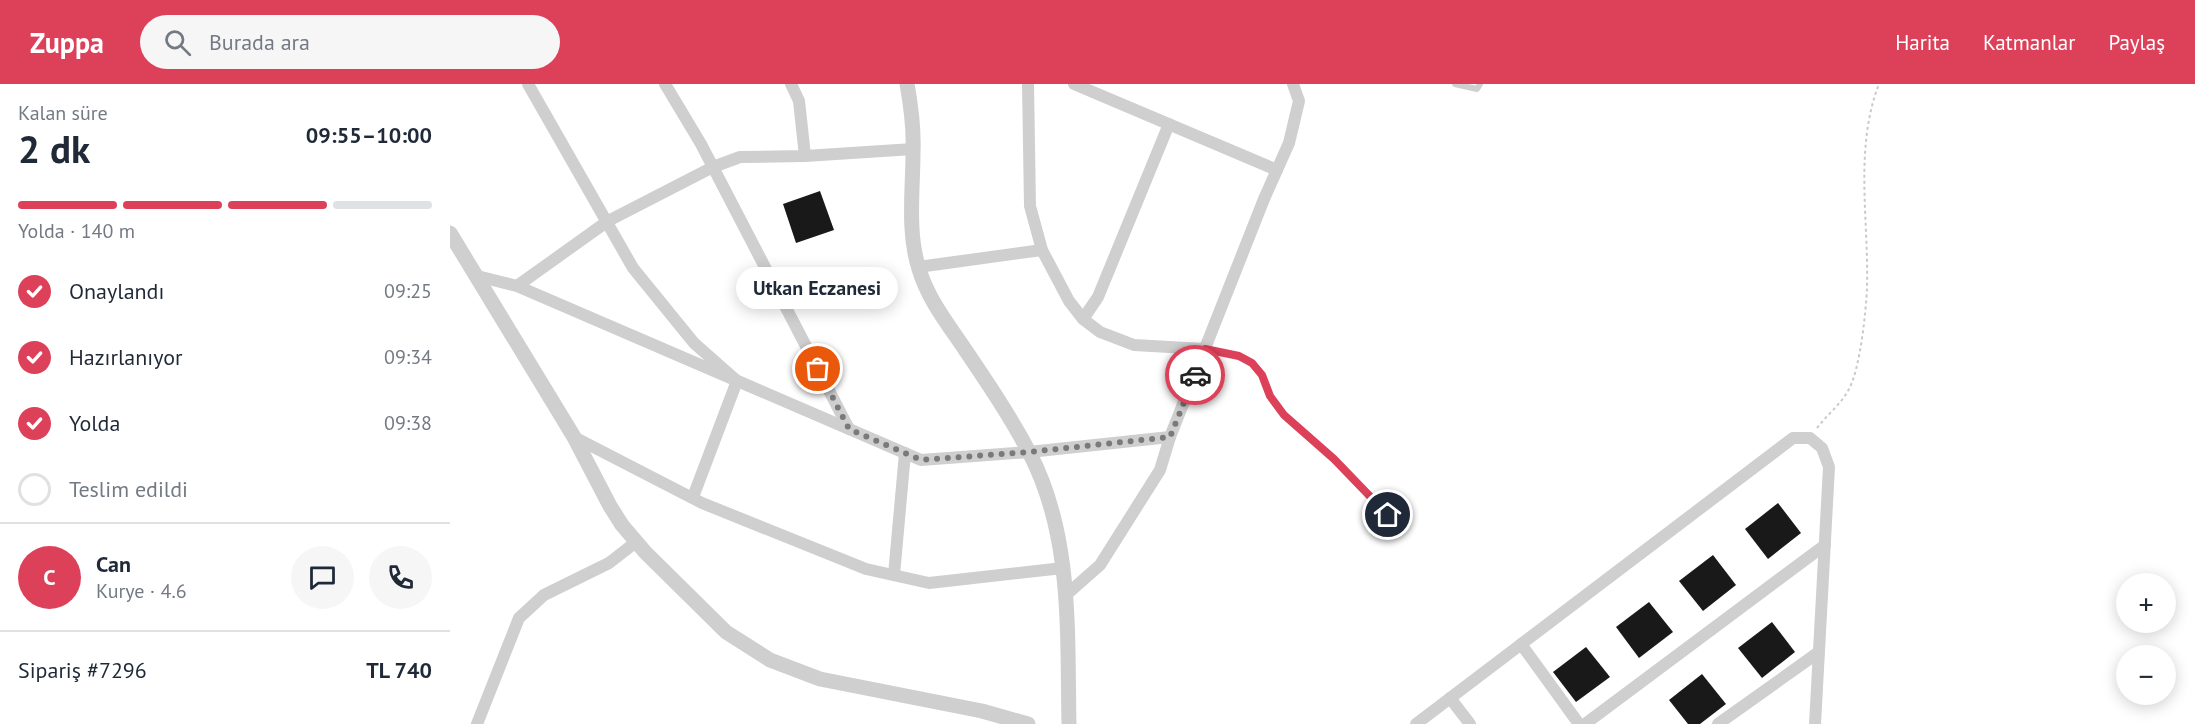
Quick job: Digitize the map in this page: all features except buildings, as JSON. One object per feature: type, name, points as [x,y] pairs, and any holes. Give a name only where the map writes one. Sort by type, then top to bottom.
[{"type":"street","points":[[528,84],[633,268],[694,344],[737,381]]},
{"type":"street","points":[[665,84],[713,167],[849,429]]},
{"type":"street","points":[[791,84],[800,101],[805,156]]},
{"type":"street","points":[[907,84],[914,149],[912,222],[918,267],[931,298],[989,385],[1029,452],[1051,509],[1066,595],[1069,724]]},
{"type":"street","points":[[1028,84],[1030,206],[1042,250],[1069,301],[1083,319],[1100,332],[1134,345],[1205,349]]},
{"type":"street","points":[[1074,84],[1277,170]]},
{"type":"street","points":[[1066,595],[1101,565],[1160,470],[1170,437],[1289,143],[1299,101],[1293,84]]},
{"type":"street","points":[[1083,319],[1098,297],[1168,124]]},
{"type":"street","points":[[517,286],[608,221],[713,167],[740,157],[805,156],[914,149]]},
{"type":"street","points":[[450,233],[574,437],[610,506],[636,542],[720,627],[746,647],[770,660],[820,679],[982,711],[1028,724]]},
{"type":"street","points":[[918,267],[1042,250]]},
{"type":"street","points":[[477,276],[517,286],[921,460],[1029,452],[1170,437]]},
{"type":"street","points":[[693,497],[737,381]]},
{"type":"street","points":[[574,437],[702,503],[866,569],[929,583],[1063,568]]},
{"type":"street","points":[[1416,724],[1793,438],[1810,438],[1822,448],[1829,467],[1815,724]]},
{"type":"street","points":[[894,575],[905,453]]},
{"type":"street","points":[[477,724],[519,618],[544,594],[609,563],[636,542]]},
{"type":"street","points":[[1585,724],[1825,545]]},
{"type":"street","points":[[1521,644],[1579,724]]},
{"type":"street","points":[[1718,724],[1819,652]]},
{"type":"street","points":[[1450,698],[1470,724]]},
{"type":"lane","points":[[1455,84],[1477,89],[1480,84]]},
{"type":"lane","points":[[1205,349],[1239,356],[1252,363],[1262,375],[1270,396],[1284,415],[1334,459],[1402,529]]},
{"type":"path","points":[[1810,438],[1848,392],[1856,371],[1867,288],[1866,135],[1879,84]]},
{"type":"way so far","points":[[818,369],[849,429],[921,460],[1029,452],[1170,437],[1195,375]]},
{"type":"place","name":"Utkan Eczanesi","points":[[818,369]]},
{"type":"route","points":[[1195,375],[1205,349],[1239,356],[1252,363],[1262,375],[1270,396],[1284,415],[1334,459],[1388,515]]}]
